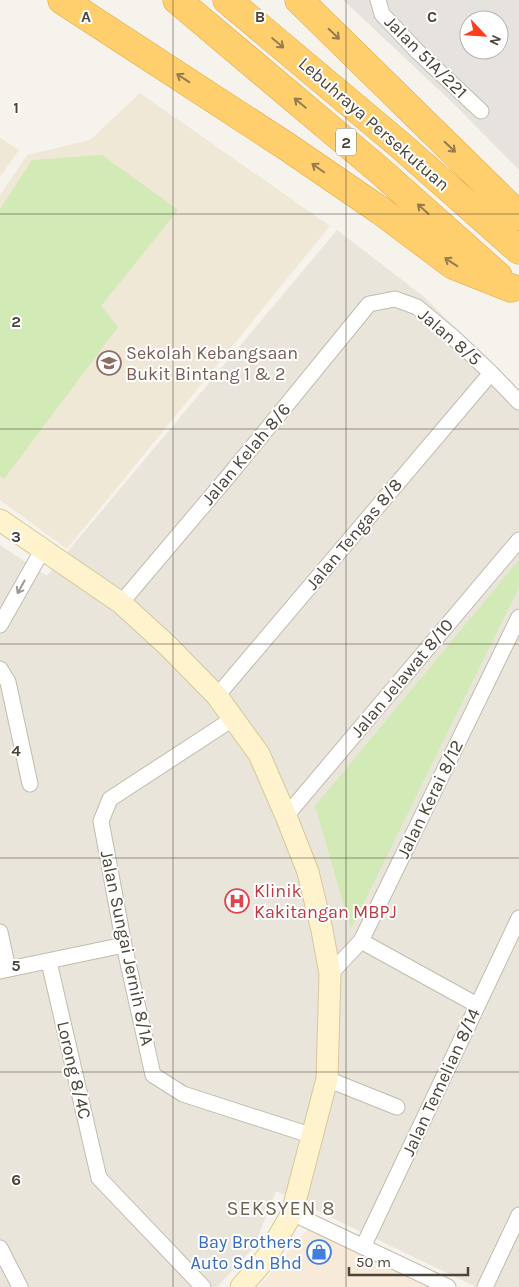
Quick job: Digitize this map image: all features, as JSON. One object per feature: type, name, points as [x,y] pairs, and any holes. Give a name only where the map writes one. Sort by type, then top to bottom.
[{"type":"highway","points":[[62,0],[290,148],[381,211],[453,265],[515,293]]},
{"type":"highway","name":"Lebuhraya Persekutuan","points":[[177,0],[379,170],[515,293]]},
{"type":"highway","name":"Lebuhraya Persekutuan","points":[[227,0],[400,145],[519,250]]},
{"type":"highway","points":[[299,0],[519,216]]},
{"type":"street","name":"Jalan 51A/221","points":[[378,0],[382,14],[417,52],[481,110]]},
{"type":"street","name":"Jalan 8/5","points":[[369,304],[395,299],[417,307],[491,373],[519,402]]},
{"type":"street","name":"Jalan Kelah 8/6","points":[[121,602],[237,465],[369,304]]},
{"type":"street","name":"Jalan Tengas 8/8","points":[[217,696],[491,373]]},
{"type":"street","points":[[0,520],[121,602],[167,644],[217,696],[259,754],[308,872],[330,974],[327,1080],[314,1136],[292,1213],[266,1257],[241,1287]]},
{"type":"street","name":"Jalan Jelawat 8/10","points":[[286,816],[519,540]]},
{"type":"street","points":[[0,625],[43,549]]},
{"type":"street","name":"Jalan Kerai 8/12","points":[[330,974],[361,941],[519,617]]},
{"type":"street","points":[[0,669],[8,682],[30,784]]},
{"type":"street","name":"Jalan Sungai Jernih 8/1A","points":[[234,718],[110,799],[101,821],[124,945],[154,1075],[183,1094],[314,1136]]},
{"type":"street","name":"Jalan Temelian 8/14","points":[[363,1247],[519,918]]},
{"type":"street","points":[[0,932],[4,970],[124,945]]},
{"type":"street","points":[[361,941],[477,1005]]},
{"type":"street","name":"Lorong 8/4C","points":[[49,962],[99,1178],[203,1287]]},
{"type":"street","points":[[327,1080],[398,1108]]},
{"type":"street","points":[[292,1213],[448,1287]]},
{"type":"street","points":[[485,1287],[519,1215]]},
{"type":"street","points":[[0,1248],[20,1287]]},
{"type":"shaded area","points":[[343,0],[519,0],[519,170],[453,103]]},
{"type":"shaded area","name":"Sekolah Kebangsaan Bukit Bintang 1 & 2","points":[[140,93],[330,226],[67,549],[0,500],[0,195],[27,155],[90,140]]},
{"type":"shaded area","points":[[0,138],[19,150],[0,177]]},
{"type":"shaded area","points":[[337,230],[423,296],[519,390],[519,1287],[476,1287],[276,1191],[254,1247],[217,1287],[0,1287],[0,545],[47,576]]},
{"type":"shaded area","points":[[308,1229],[429,1287],[259,1287]]},
{"type":"green space","points":[[102,155],[178,210],[101,306],[118,327],[4,479],[0,476],[0,209],[32,160]]},
{"type":"green space","points":[[519,560],[519,587],[351,929],[315,806]]},
{"type":"place","name":"Sekolah Kebangsaan Bukit Bintang 1 & 2","points":[[109,363]]},
{"type":"place","name":"Klinik Kakitangan MBPJ","points":[[237,901]]},
{"type":"place","name":"Bay Brothers Auto Sdn Bhd","points":[[319,1252]]},
{"type":"district","name":"SEKSYEN 8","points":[[281,1208]]}]
